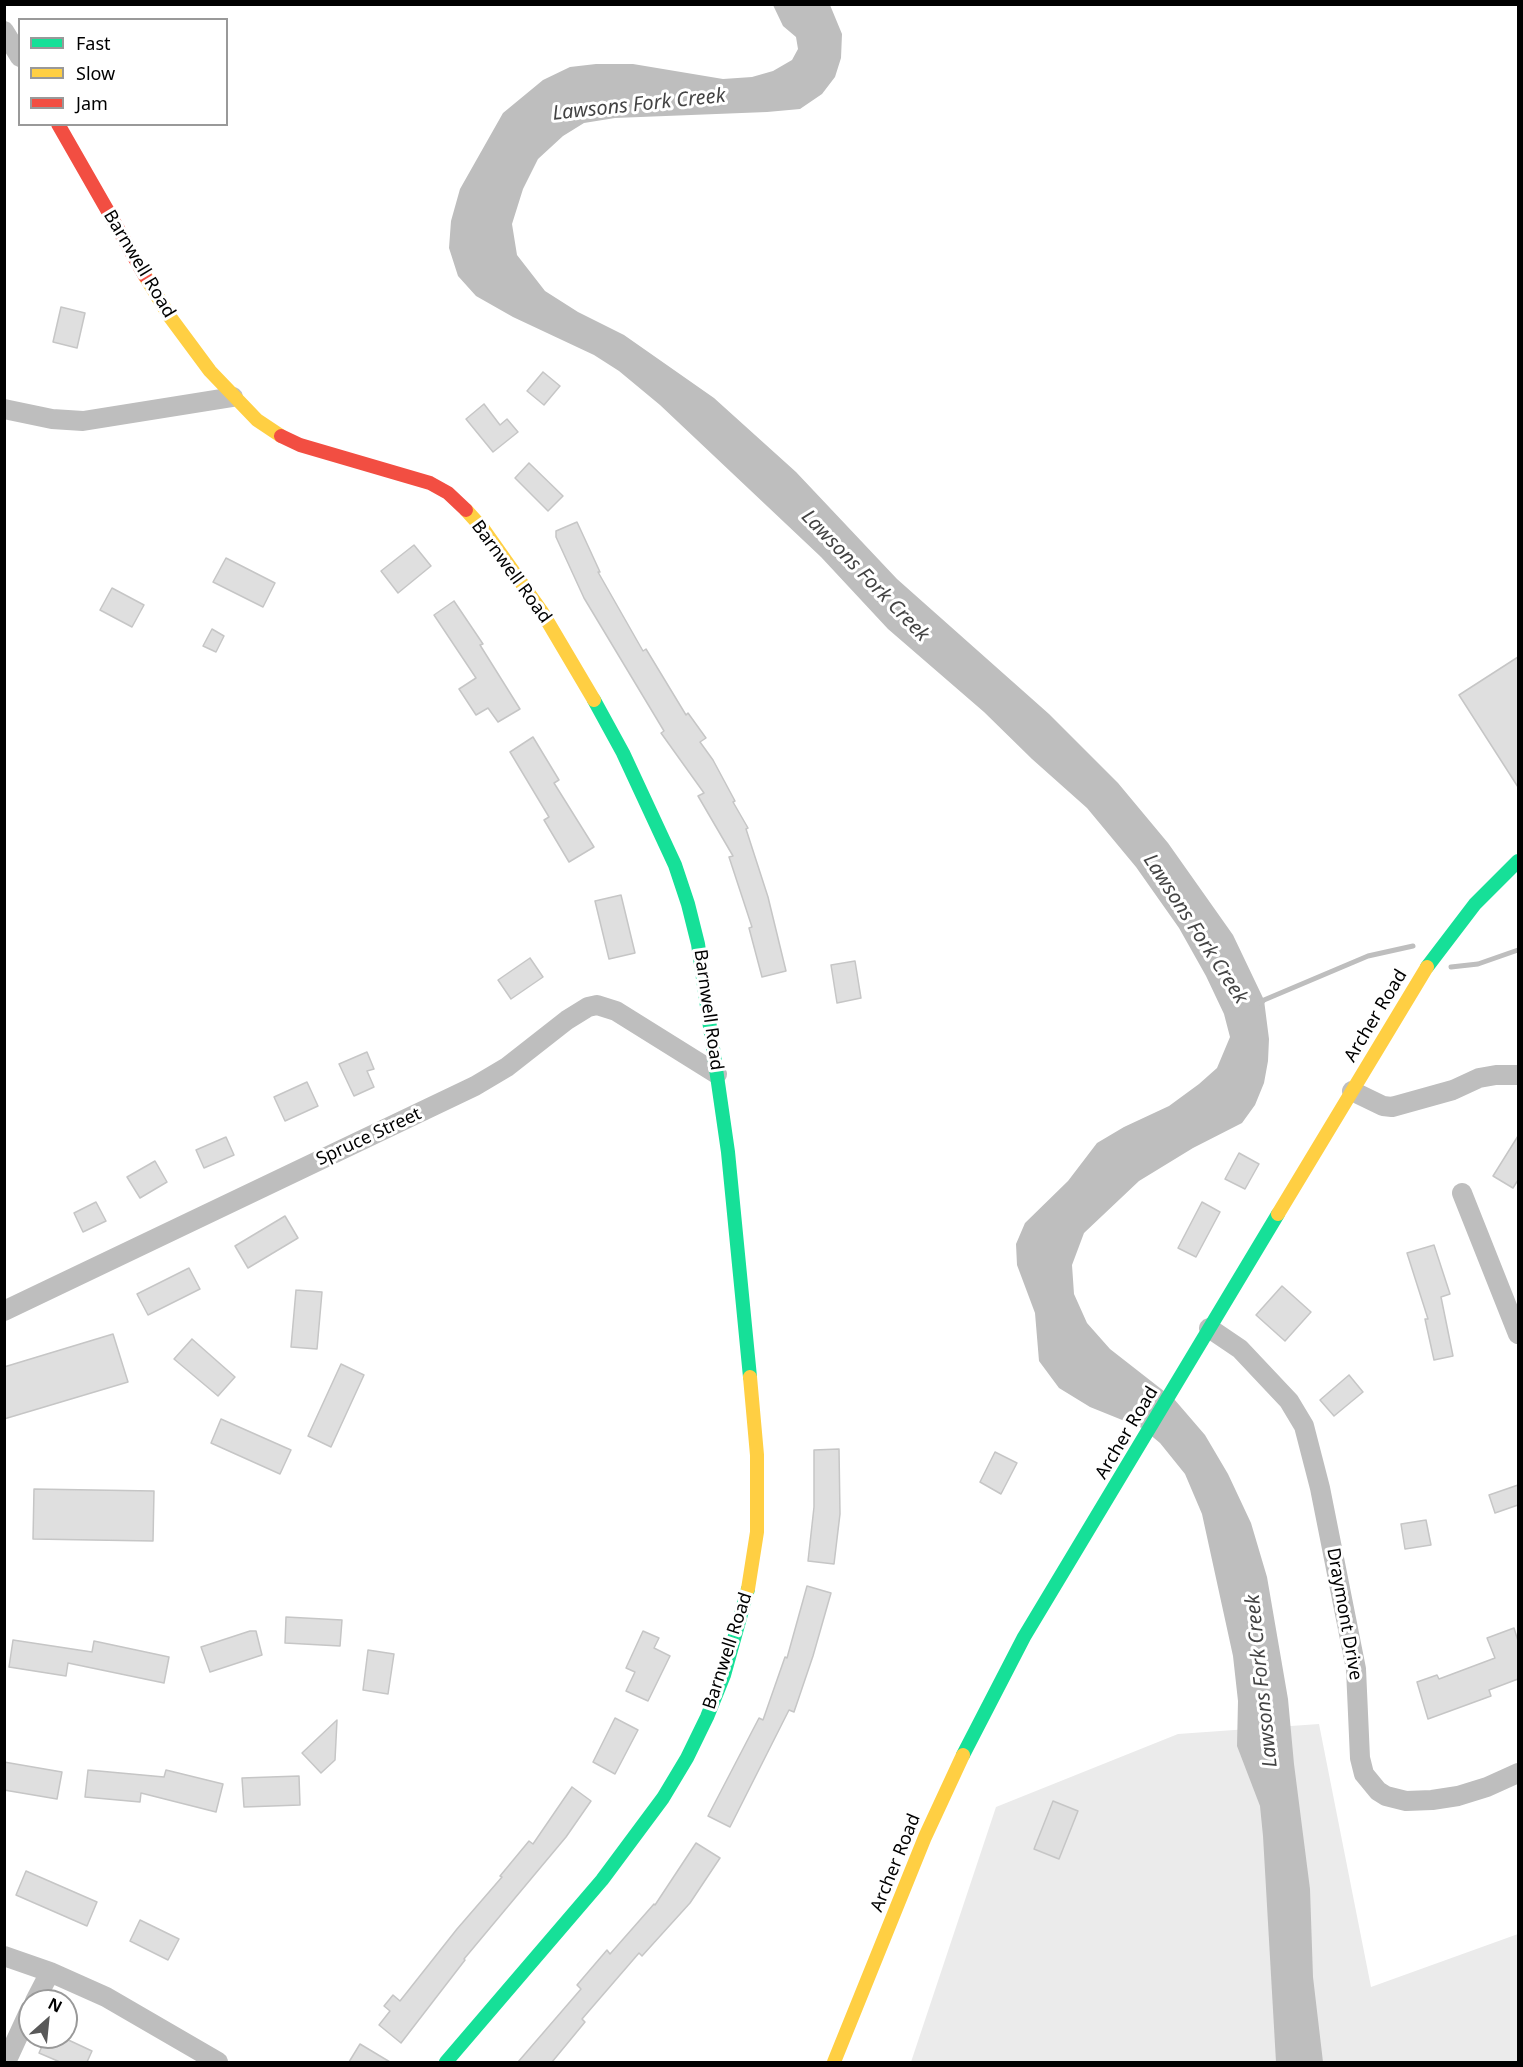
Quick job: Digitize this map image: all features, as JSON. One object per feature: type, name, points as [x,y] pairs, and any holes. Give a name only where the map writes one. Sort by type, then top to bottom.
[{"type":"street","points":[[4,31],[18,54]]},
{"type":"street","name":"Barnwell Road","points":[[59,126],[170,317],[232,397],[266,426],[300,446],[430,483],[448,493],[463,506],[484,530],[542,612],[624,753],[671,855],[688,904],[698,944],[728,1152],[757,1455],[757,1533],[749,1587],[724,1675],[707,1717],[687,1758],[663,1797],[602,1880],[446,2062]]},
{"type":"street","points":[[4,409],[51,419],[83,421],[232,397]]},
{"type":"street","name":"Archer Road","points":[[834,2062],[925,1837],[972,1736],[1024,1637],[1422,974],[1475,904],[1518,861]]},
{"type":"street","name":"Spruce Street","points":[[4,1311],[475,1086],[507,1067],[567,1020],[588,1007],[597,1005],[616,1011],[717,1074]]},
{"type":"street","points":[[1352,1091],[1383,1106],[1392,1107],[1453,1090],[1479,1078],[1518,1075]]},
{"type":"street","points":[[1462,1193],[1518,1334]]},
{"type":"street","name":"Draymont Drive","points":[[1209,1328],[1240,1349],[1289,1401],[1304,1426],[1320,1488],[1356,1669],[1360,1758],[1364,1774],[1378,1791],[1386,1796],[1406,1801],[1458,1796],[1487,1787],[1518,1773]]},
{"type":"street","points":[[4,1956],[50,1972],[106,1996],[218,2062]]},
{"type":"street","points":[[41,1989],[50,1972]]},
{"type":"street","points":[[6,2062],[18,2036]]},
{"type":"shaded area","points":[[1319,1724],[1371,1987],[1518,1934],[1518,2062],[911,2062],[996,1807],[1178,1734]]},
{"type":"water","name":"Lawsons Fork Creek","points":[[773,5],[830,5],[842,34],[841,58],[835,77],[822,94],[800,109],[615,118],[584,123],[563,136],[538,159],[523,189],[512,224],[517,255],[545,291],[578,312],[624,335],[714,398],[796,472],[897,579],[1049,714],[1118,783],[1168,843],[1233,935],[1264,1000],[1269,1039],[1268,1061],[1264,1083],[1255,1105],[1242,1123],[1193,1148],[1139,1181],[1084,1233],[1072,1265],[1074,1294],[1087,1323],[1110,1349],[1174,1399],[1205,1435],[1228,1474],[1251,1523],[1267,1577],[1288,1699],[1310,1889],[1313,1977],[1323,2062],[1276,2062],[1260,1806],[1237,1746],[1238,1701],[1233,1656],[1202,1514],[1185,1474],[1160,1443],[1142,1428],[1090,1407],[1059,1388],[1039,1361],[1035,1313],[1017,1265],[1016,1244],[1025,1223],[1068,1181],[1097,1143],[1124,1127],[1169,1106],[1217,1068],[1230,1037],[1224,1014],[1206,976],[1179,928],[1136,867],[1087,808],[984,712],[888,629],[821,557],[660,405],[619,371],[594,355],[513,317],[476,296],[458,276],[449,248],[451,221],[460,189],[503,113],[543,80],[570,67],[596,64],[633,64],[723,79],[752,77],[773,71],[792,60],[798,49],[796,37],[783,26]]},
{"type":"building","points":[[61,307],[85,313],[77,348],[53,342]]},
{"type":"building","points":[[543,372],[560,386],[544,405],[527,391]]},
{"type":"building","points":[[484,404],[500,425],[507,419],[518,432],[493,452],[466,419]]},
{"type":"building","points":[[529,463],[563,496],[548,511],[515,478]]},
{"type":"building","points":[[577,522],[600,572],[598,572],[643,651],[646,649],[686,715],[688,713],[706,738],[700,742],[713,760],[748,828],[746,829],[768,897],[786,971],[762,977],[749,928],[752,927],[729,857],[733,856],[698,796],[704,793],[661,733],[664,731],[584,598],[556,537],[556,531]]},
{"type":"building","points":[[414,545],[431,566],[398,593],[381,571]]},
{"type":"building","points":[[226,558],[275,583],[263,607],[213,582]]},
{"type":"building","points":[[112,588],[144,605],[132,627],[100,610]]},
{"type":"building","points":[[454,601],[483,644],[480,645],[520,709],[498,722],[488,708],[476,715],[459,689],[476,678],[434,615]]},
{"type":"building","points":[[212,629],[224,636],[216,652],[203,646]]},
{"type":"building","points":[[1518,657],[1518,787],[1459,695]]},
{"type":"building","points":[[533,737],[559,780],[554,783],[594,847],[569,862],[544,820],[549,817],[510,752]]},
{"type":"building","points":[[621,895],[635,953],[609,959],[595,901]]},
{"type":"building","points":[[530,958],[543,977],[511,999],[498,980]]},
{"type":"building","points":[[855,961],[861,998],[837,1003],[831,965]]},
{"type":"building","points":[[367,1052],[374,1069],[367,1071],[374,1087],[354,1096],[339,1064]]},
{"type":"building","points":[[307,1082],[318,1106],[285,1121],[274,1097]]},
{"type":"building","points":[[1518,1136],[1518,1180],[1513,1188],[1493,1176]]},
{"type":"building","points":[[226,1137],[234,1155],[204,1168],[196,1150]]},
{"type":"building","points":[[1239,1153],[1259,1164],[1245,1189],[1225,1179]]},
{"type":"building","points":[[155,1161],[167,1182],[140,1198],[127,1177]]},
{"type":"building","points":[[96,1202],[106,1221],[83,1232],[74,1213]]},
{"type":"building","points":[[1202,1202],[1220,1212],[1196,1257],[1178,1248]]},
{"type":"building","points":[[285,1216],[298,1238],[248,1268],[235,1246]]},
{"type":"building","points":[[1434,1245],[1450,1294],[1441,1297],[1453,1356],[1434,1360],[1425,1319],[1428,1319],[1407,1253]]},
{"type":"building","points":[[189,1268],[200,1289],[148,1315],[137,1294]]},
{"type":"building","points":[[1282,1286],[1311,1312],[1285,1341],[1256,1315]]},
{"type":"building","points":[[296,1290],[322,1292],[317,1349],[291,1347]]},
{"type":"building","points":[[113,1334],[128,1382],[4,1419],[4,1367]]},
{"type":"building","points":[[192,1339],[235,1377],[218,1396],[174,1359]]},
{"type":"building","points":[[341,1364],[364,1375],[331,1447],[308,1436]]},
{"type":"building","points":[[1349,1375],[1363,1392],[1334,1416],[1320,1400]]},
{"type":"building","points":[[221,1419],[291,1450],[280,1474],[211,1443]]},
{"type":"building","points":[[839,1449],[840,1514],[834,1564],[808,1561],[814,1507],[814,1450]]},
{"type":"building","points":[[995,1452],[1017,1463],[1001,1494],[980,1482]]},
{"type":"building","points":[[1518,1485],[1518,1505],[1495,1513],[1489,1495]]},
{"type":"building","points":[[34,1489],[154,1491],[153,1541],[33,1539]]},
{"type":"building","points":[[1426,1520],[1431,1545],[1405,1549],[1401,1524]]},
{"type":"building","points":[[807,1586],[831,1593],[813,1656],[794,1712],[789,1710],[730,1827],[708,1816],[759,1718],[763,1720],[785,1657],[787,1658]]},
{"type":"building","points":[[286,1617],[342,1620],[340,1646],[285,1643]]},
{"type":"building","points":[[1514,1628],[1518,1641],[1518,1679],[1489,1690],[1491,1696],[1428,1719],[1417,1682],[1437,1675],[1439,1679],[1495,1658],[1487,1638]]},
{"type":"building","points":[[256,1631],[262,1655],[210,1672],[201,1647]]},
{"type":"building","points":[[643,1631],[659,1638],[654,1648],[670,1656],[648,1701],[626,1691],[635,1672],[626,1668]]},
{"type":"building","points":[[13,1640],[92,1652],[94,1641],[169,1657],[164,1683],[68,1663],[66,1676],[9,1667]]},
{"type":"building","points":[[368,1650],[394,1654],[388,1694],[363,1690]]},
{"type":"building","points":[[615,1718],[638,1730],[615,1774],[593,1762]]},
{"type":"building","points":[[337,1720],[335,1760],[321,1773],[302,1753]]},
{"type":"building","points":[[4,1762],[62,1772],[57,1799],[4,1790]]},
{"type":"building","points":[[88,1770],[164,1777],[166,1770],[223,1784],[216,1812],[141,1793],[140,1802],[85,1797]]},
{"type":"building","points":[[299,1776],[300,1805],[244,1807],[242,1778]]},
{"type":"building","points":[[572,1787],[591,1801],[566,1837],[464,1959],[401,2043],[379,2025],[390,2011],[384,2006],[393,1995],[400,2001],[529,1841],[533,1844]]},
{"type":"building","points":[[1053,1801],[1078,1811],[1059,1859],[1034,1849]]},
{"type":"building","points":[[696,1843],[720,1858],[690,1903],[642,1956],[639,1953],[582,2019],[585,2022],[552,2062],[518,2062],[581,1989],[577,1985],[607,1950],[610,1954],[655,1905]]},
{"type":"building","points":[[26,1871],[97,1902],[87,1926],[16,1895]]},
{"type":"building","points":[[140,1920],[179,1939],[168,1960],[130,1941]]},
{"type":"building","points":[[78,2044],[92,2051],[87,2062],[60,2062],[39,2053],[41,2049],[78,2049]]},
{"type":"building","points":[[360,2044],[390,2062],[349,2062]]},
{"type":"waterway","points":[[1261,1003],[1368,956],[1413,946]]},
{"type":"waterway","points":[[1451,967],[1478,964],[1518,950]]},
{"type":"traffic: fast","points":[[594,700],[623,753],[675,865],[698,944],[728,1152],[750,1377]]},
{"type":"traffic: fast","points":[[1427,967],[1475,904],[1518,861]]},
{"type":"traffic: fast","points":[[963,1755],[1024,1637],[1278,1214]]},
{"type":"traffic: fast","points":[[446,2062],[602,1880],[663,1798],[687,1758],[707,1717],[724,1675],[748,1589]]},
{"type":"traffic: slow","points":[[145,276],[170,317],[210,371],[257,420],[281,436]]},
{"type":"traffic: slow","points":[[466,510],[484,530],[542,612],[594,700]]},
{"type":"traffic: slow","points":[[1278,1214],[1427,967]]},
{"type":"traffic: slow","points":[[748,1589],[757,1532],[757,1455],[750,1377]]},
{"type":"traffic: slow","points":[[834,2062],[925,1837],[963,1755]]},
{"type":"traffic: jam","points":[[59,126],[145,276]]},
{"type":"traffic: jam","points":[[281,436],[300,445],[430,483],[448,493],[466,510]]}]
